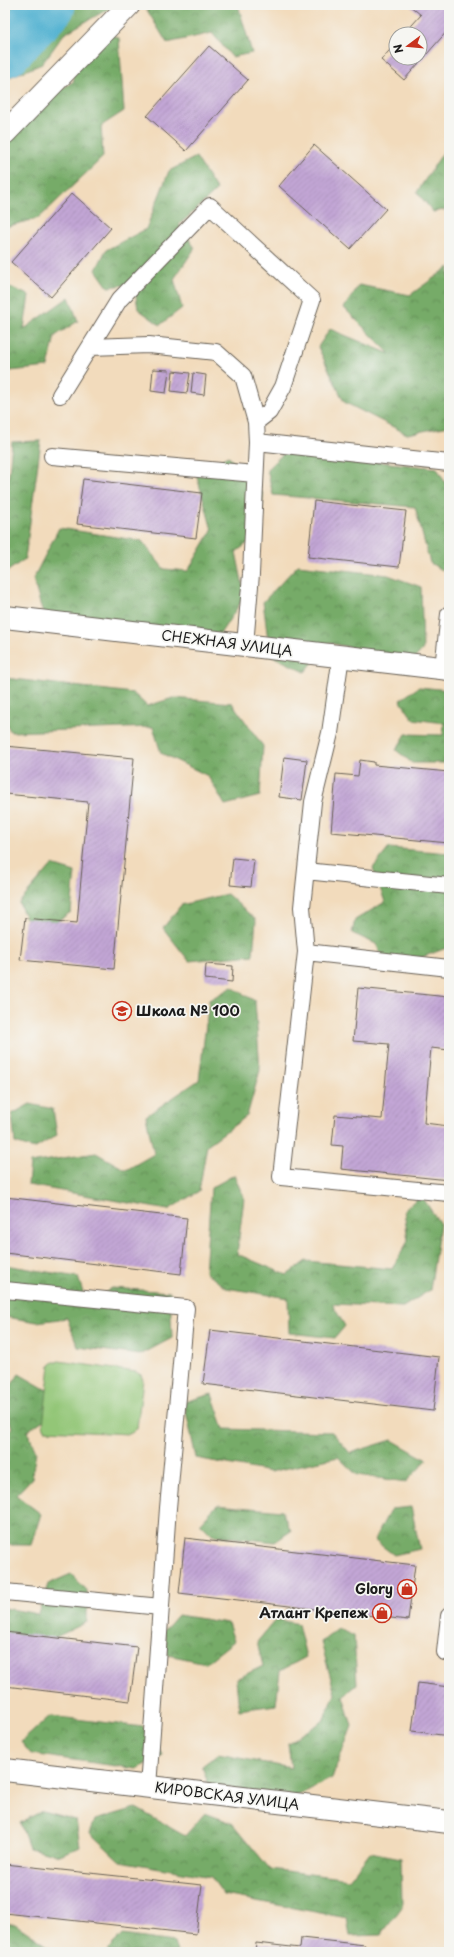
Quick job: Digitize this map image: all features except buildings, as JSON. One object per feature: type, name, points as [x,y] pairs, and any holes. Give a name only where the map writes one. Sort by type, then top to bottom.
[{"type":"street","points":[[5,133],[129,5]]},
{"type":"street","name":"СНЕЖНАЯ УЛИЦА","points":[[5,618],[446,669]]},
{"type":"street","name":"КИРОВСКАЯ УЛИЦА","points":[[5,1770],[449,1822]]},
{"type":"lane","points":[[60,395],[119,300],[210,206],[312,300],[283,387],[269,412],[256,422]]},
{"type":"lane","points":[[90,347],[149,346],[216,352],[242,376],[256,422],[257,442],[251,574],[245,645]]},
{"type":"lane","points":[[257,442],[449,463]]},
{"type":"lane","points":[[52,456],[255,474]]},
{"type":"lane","points":[[446,669],[449,614]]},
{"type":"lane","points":[[341,656],[330,733],[313,802],[302,907],[306,952],[281,1177],[449,1193]]},
{"type":"lane","points":[[306,871],[449,886]]},
{"type":"lane","points":[[306,952],[449,968]]},
{"type":"lane","points":[[5,1290],[186,1308],[168,1508],[148,1787]]},
{"type":"lane","points":[[5,1592],[161,1607]]},
{"type":"lane","points":[[449,1616],[445,1652],[449,1653]]},
{"type":"green space","points":[[5,5],[112,5],[108,9],[64,34],[42,64],[5,79]]},
{"type":"green space","points":[[144,5],[238,5],[252,53],[232,57],[212,33],[167,43]]},
{"type":"green space","points":[[96,28],[119,38],[124,111],[101,126],[103,157],[39,218],[5,227],[5,143],[45,100],[74,81],[70,56]]},
{"type":"green space","points":[[446,148],[449,148],[449,209],[433,212],[417,192]]},
{"type":"green space","points":[[196,157],[217,190],[179,225],[195,248],[174,279],[182,308],[160,325],[138,309],[134,284],[108,287],[96,270],[106,250],[146,229],[169,171]]},
{"type":"green space","points":[[449,267],[449,426],[407,434],[344,402],[318,347],[330,329],[390,354],[344,308],[359,285],[410,295]]},
{"type":"green space","points":[[7,286],[29,295],[24,329],[69,297],[78,321],[55,336],[48,367],[10,371],[5,353],[5,288]]},
{"type":"green space","points":[[41,441],[25,559],[5,573],[5,516],[12,442]]},
{"type":"green space","points":[[285,452],[437,468],[449,490],[449,574],[430,563],[415,507],[273,495],[267,469]]},
{"type":"green space","points":[[228,456],[263,494],[261,533],[236,552],[245,596],[220,634],[47,628],[33,579],[59,528],[142,541],[164,569],[188,571],[212,530],[196,473]]},
{"type":"green space","points":[[298,565],[388,575],[421,587],[423,649],[402,672],[353,648],[329,643],[305,672],[270,655],[263,602]]},
{"type":"green space","points":[[5,678],[133,693],[147,706],[173,698],[232,703],[263,746],[260,796],[225,805],[208,776],[161,753],[153,727],[11,732],[5,723]]},
{"type":"green space","points":[[419,687],[449,690],[449,763],[412,763],[396,750],[406,734],[443,735],[444,723],[413,719],[400,700]]},
{"type":"green space","points":[[389,848],[449,853],[449,947],[388,970],[376,944],[352,933],[355,920],[385,902],[373,868]]},
{"type":"green space","points":[[52,865],[75,872],[71,912],[34,937],[19,903]]},
{"type":"green space","points":[[227,894],[256,920],[253,955],[189,961],[163,928],[181,905]]},
{"type":"green space","points":[[232,987],[255,1001],[260,1070],[247,1116],[207,1145],[199,1191],[168,1210],[28,1185],[30,1163],[96,1153],[126,1170],[154,1154],[146,1116],[199,1080],[209,1000]]},
{"type":"green space","points":[[30,1104],[53,1109],[57,1135],[34,1149],[15,1143],[12,1114]]},
{"type":"green space","points":[[234,1175],[244,1198],[237,1254],[287,1275],[306,1261],[392,1269],[408,1241],[404,1210],[421,1195],[440,1224],[430,1290],[403,1307],[332,1304],[345,1326],[335,1338],[289,1333],[288,1298],[226,1288],[205,1272],[211,1188]]},
{"type":"green space","points":[[5,1265],[78,1277],[87,1305],[112,1288],[170,1292],[172,1338],[140,1355],[78,1347],[67,1318],[37,1322],[5,1317]]},
{"type":"green space","points":[[59,1361],[136,1372],[141,1375],[143,1380],[137,1428],[129,1434],[45,1430],[43,1425],[50,1365]]},
{"type":"green space","points":[[19,1374],[52,1393],[51,1415],[27,1431],[36,1451],[32,1478],[16,1495],[41,1514],[31,1545],[5,1545],[5,1434],[12,1428],[5,1400],[9,1389]]},
{"type":"green space","points":[[212,1394],[224,1429],[332,1432],[350,1453],[392,1440],[427,1460],[406,1482],[357,1475],[338,1457],[270,1472],[196,1458],[184,1402]]},
{"type":"green space","points":[[217,1505],[282,1511],[291,1531],[275,1542],[212,1535],[200,1523]]},
{"type":"green space","points":[[411,1507],[420,1549],[394,1555],[374,1540],[391,1509]]},
{"type":"green space","points":[[71,1574],[87,1590],[87,1622],[48,1641],[5,1636],[5,1608],[38,1614],[48,1584]]},
{"type":"green space","points":[[178,1615],[228,1623],[234,1641],[206,1663],[168,1655],[164,1631]]},
{"type":"green space","points":[[276,1619],[298,1624],[306,1657],[280,1671],[276,1705],[239,1710],[236,1679],[263,1666],[257,1642]]},
{"type":"green space","points":[[338,1629],[354,1636],[357,1684],[343,1696],[352,1726],[332,1778],[297,1796],[209,1786],[202,1766],[218,1754],[291,1768],[288,1743],[323,1721],[335,1694],[321,1642]]},
{"type":"green space","points":[[50,1716],[143,1727],[163,1756],[137,1769],[31,1754],[21,1742]]},
{"type":"green space","points":[[136,1808],[185,1836],[205,1813],[232,1823],[270,1869],[349,1879],[370,1852],[401,1858],[402,1907],[381,1935],[350,1936],[347,1918],[224,1895],[211,1877],[120,1861],[90,1833],[95,1820]]},
{"type":"green space","points":[[42,1811],[76,1820],[80,1846],[60,1855],[29,1848],[20,1823]]},
{"type":"green space","points":[[5,1923],[15,1924],[57,1952],[5,1952]]},
{"type":"green space","points":[[122,1935],[174,1942],[177,1952],[109,1952],[107,1950]]},
{"type":"waterway","points":[[5,52],[50,5]]},
{"type":"place","name":"Школа № 100","points":[[122,1011]]},
{"type":"place","name":"Glory","points":[[407,1589]]},
{"type":"place","name":"Атлант Крепеж","points":[[382,1613]]}]
